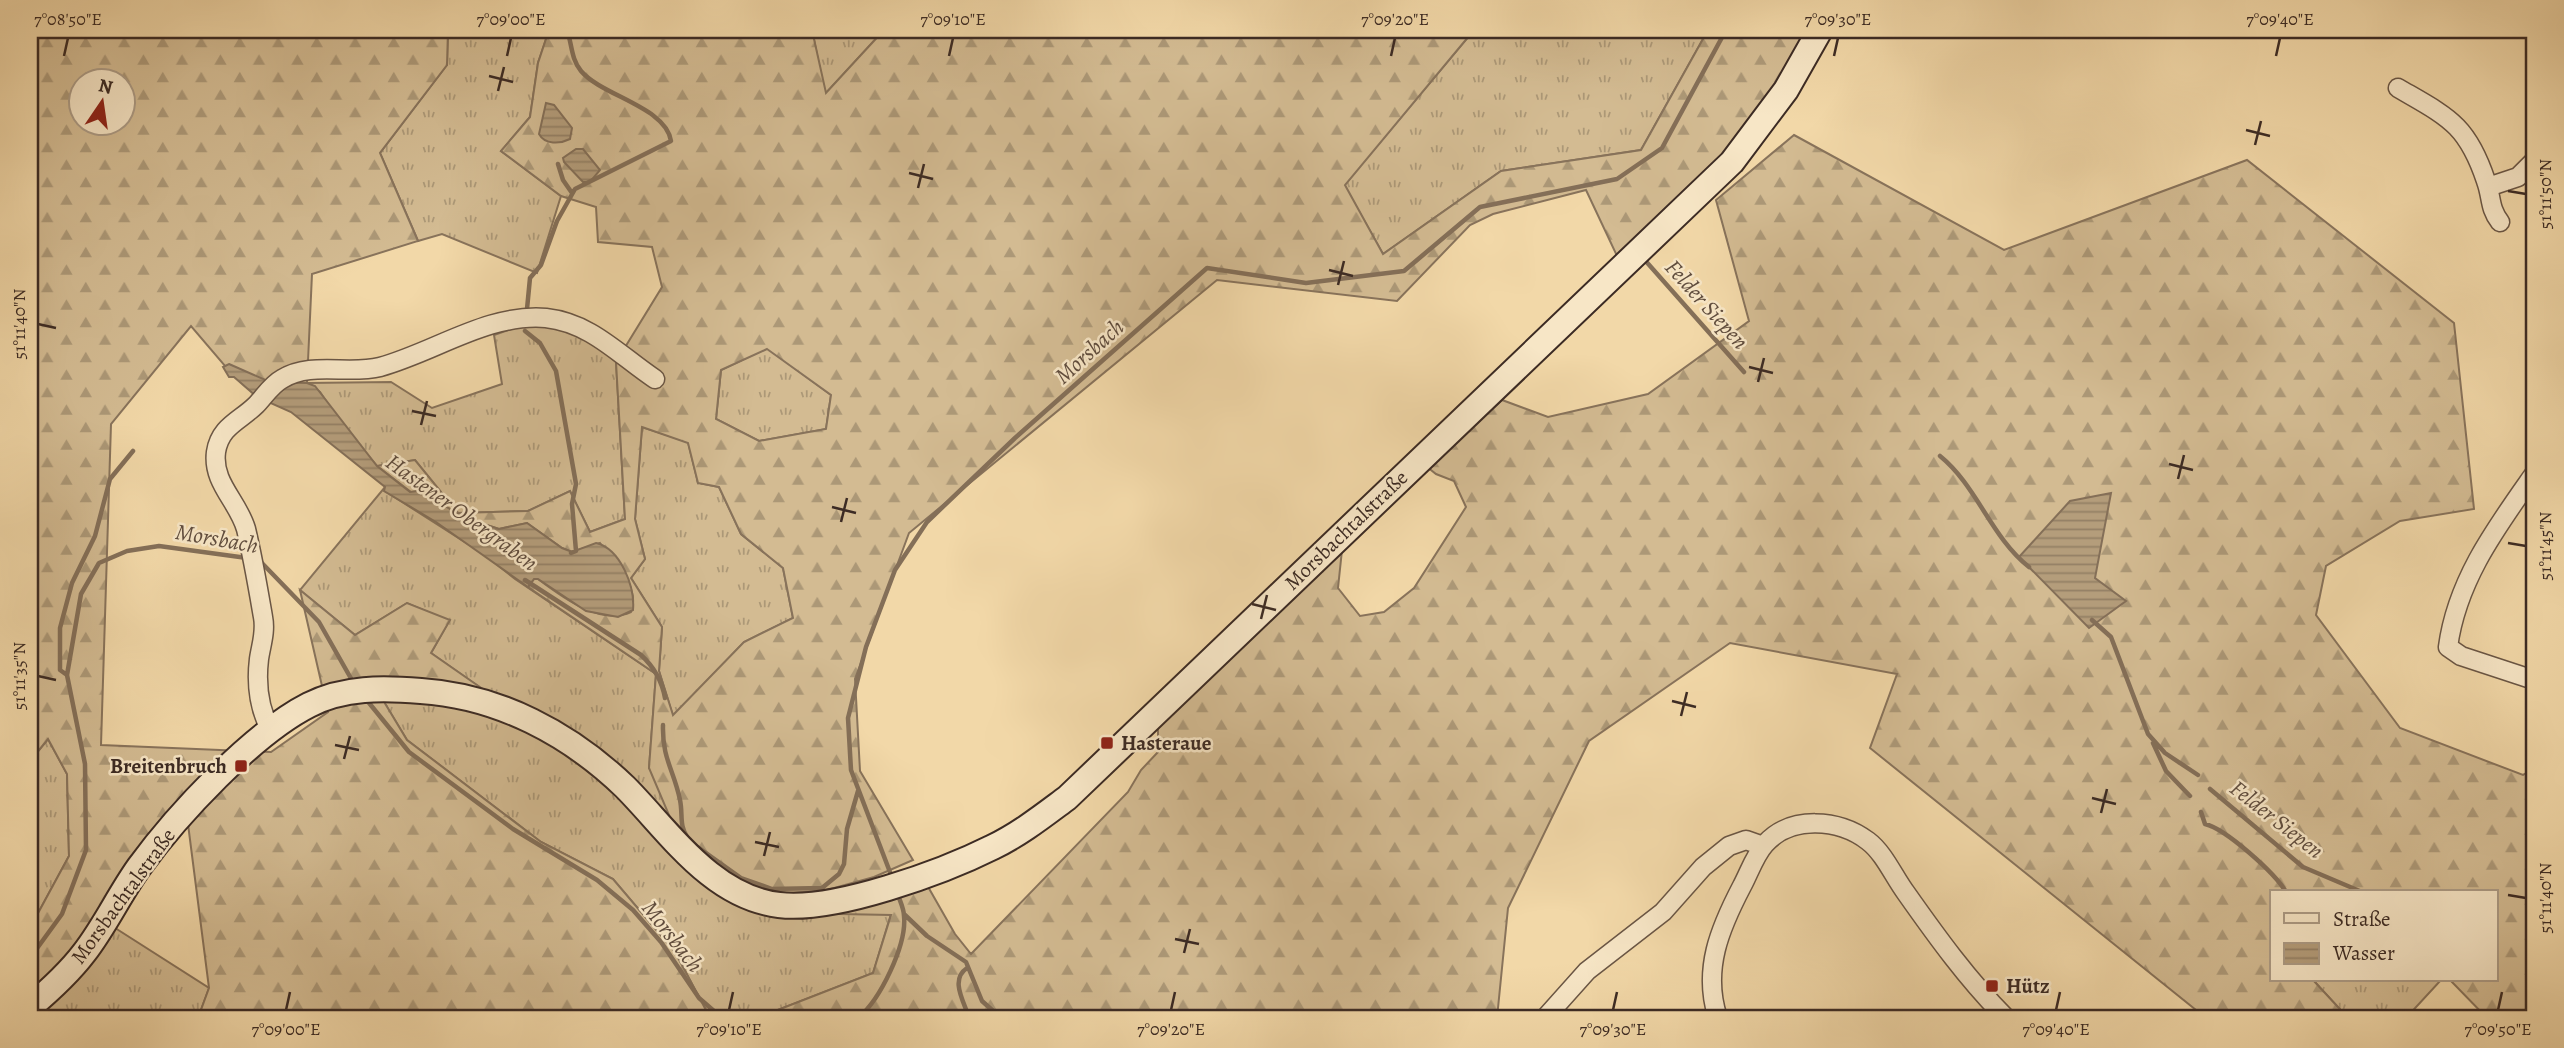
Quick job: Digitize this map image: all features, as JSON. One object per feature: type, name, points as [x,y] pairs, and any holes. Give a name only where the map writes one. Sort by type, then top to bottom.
[{"type":"main road","name":"Morsbachtalstraße","points":[[30,1007],[59,982],[85,952],[139,867],[186,811],[271,731],[308,705],[338,693],[370,689],[431,691],[483,702],[524,716],[562,736],[623,786],[677,848],[724,883],[754,898],[778,905],[808,904],[893,885],[993,847],[1067,798],[1732,162],[1786,90],[1820,30]]},
{"type":"street","points":[[2398,88],[2446,116],[2475,147],[2488,187],[2491,211],[2500,222]]},
{"type":"street","points":[[2488,187],[2518,177],[2534,161]]},
{"type":"street","points":[[271,731],[259,700],[259,663],[265,629],[250,548],[242,518],[217,473],[216,451],[229,425],[280,379],[306,370],[357,371],[380,367],[497,323],[524,317],[570,322],[588,329],[655,379]]},
{"type":"street","points":[[2534,474],[2471,570],[2456,610],[2448,647],[2461,656],[2534,680]]},
{"type":"street","points":[[1718,1018],[1711,990],[1714,953],[1733,904],[1763,846],[1780,832],[1815,822],[1867,841],[1981,993],[2006,1018]]},
{"type":"street","points":[[1545,1018],[1587,971],[1663,912],[1703,867],[1728,846],[1746,840],[1763,846]]},
{"type":"green space","points":[[30,30],[448,30],[447,65],[380,153],[418,241],[312,274],[307,383],[284,387],[225,366],[191,326],[111,424],[101,745],[271,752],[328,712],[300,590],[355,635],[407,603],[450,620],[431,653],[487,692],[374,685],[407,740],[541,842],[613,879],[675,952],[707,1012],[753,1018],[198,1018],[209,988],[188,824],[30,1018],[30,928],[69,856],[67,774],[48,739],[30,761]]},
{"type":"green space","points":[[448,30],[549,30],[538,63],[530,117],[501,151],[561,196],[537,273],[442,234],[418,241],[380,153],[447,65]]},
{"type":"green space","points":[[549,30],[812,30],[826,93],[884,30],[1474,30],[1345,185],[1383,254],[1501,171],[1641,150],[1708,30],[1807,30],[1785,74],[1744,134],[1618,258],[1586,190],[1493,214],[1470,225],[1397,301],[1217,280],[909,533],[855,679],[860,771],[913,860],[874,877],[827,890],[779,894],[730,877],[674,827],[649,768],[656,674],[528,587],[534,579],[538,579],[582,608],[607,615],[631,612],[633,603],[629,584],[600,543],[572,552],[527,523],[499,529],[465,518],[420,491],[411,492],[377,466],[415,460],[458,513],[528,511],[570,491],[590,532],[625,519],[616,362],[662,287],[652,247],[598,242],[596,207],[561,196],[501,151],[530,117],[538,63]],"holes":[[[767,349],[831,395],[826,429],[759,441],[716,419],[721,370]],[[642,427],[688,443],[698,483],[719,487],[741,534],[783,568],[793,618],[744,642],[673,715],[659,671],[662,627],[631,578],[645,559],[635,519]]]},
{"type":"green space","points":[[812,30],[884,30],[825,94]]},
{"type":"green space","points":[[1474,30],[1708,30],[1641,150],[1501,171],[1383,254],[1344,185]]},
{"type":"green space","points":[[1794,135],[2004,250],[2247,160],[2454,323],[2474,509],[2400,521],[2326,566],[2316,615],[2400,728],[2523,775],[2534,769],[2534,1018],[2487,1018],[2452,982],[2498,982],[2498,890],[2270,890],[2270,982],[2315,982],[2348,1018],[2206,1018],[1870,748],[1897,674],[1730,643],[1589,741],[1508,908],[1497,1018],[757,1018],[873,973],[891,915],[839,914],[866,902],[927,885],[955,934],[971,954],[1128,792],[1141,770],[1158,752],[1158,724],[1342,550],[1338,588],[1360,616],[1384,612],[1414,588],[1466,507],[1454,481],[1436,474],[1426,466],[1502,400],[1548,417],[1648,394],[1749,321],[1716,200]]},
{"type":"green space","points":[[526,324],[578,329],[616,362],[625,519],[590,532],[570,491],[528,511],[458,513],[415,460],[377,466],[344,428],[320,392],[307,383],[391,382],[432,408],[502,384],[494,335]]},
{"type":"green space","points":[[767,348],[831,395],[826,429],[759,441],[716,419],[721,370]]},
{"type":"green space","points":[[642,427],[688,442],[698,483],[719,487],[741,534],[783,568],[793,618],[744,642],[673,716],[659,671],[662,627],[631,578],[645,559],[635,519]]},
{"type":"green space","points":[[385,487],[385,491],[485,555],[515,579],[656,674],[649,768],[779,894],[827,890],[839,914],[891,914],[873,973],[757,1018],[707,1012],[675,952],[613,879],[541,842],[407,740],[373,684],[485,691],[431,653],[449,621],[407,603],[355,635],[300,590]]},
{"type":"green space","points":[[48,739],[67,774],[69,856],[30,928],[30,761]]},
{"type":"green space","points":[[112,926],[209,988],[198,1018],[34,1018]]},
{"type":"green space","points":[[2315,982],[2439,982],[2406,1018],[2348,1018]]},
{"type":"water","points":[[546,103],[554,105],[572,128],[570,139],[553,142],[545,140],[539,134]]},
{"type":"water","points":[[576,149],[583,149],[600,170],[590,182],[583,182],[564,162],[563,158]]},
{"type":"water","points":[[229,364],[270,382],[307,383],[315,386],[377,466],[410,492],[420,491],[465,518],[499,529],[527,523],[572,552],[596,543],[605,547],[625,570],[632,591],[633,610],[618,617],[586,611],[538,579],[534,579],[528,587],[436,522],[384,491],[385,487],[291,412],[257,397],[234,377],[229,377],[223,367]]},
{"type":"water","points":[[2111,493],[2095,578],[2126,601],[2089,628],[2019,557],[2070,501]]},
{"type":"waterway","points":[[527,309],[530,278],[541,265],[557,221],[575,189],[671,141],[667,129],[658,119],[603,88],[581,71],[573,56],[567,30]]},
{"type":"waterway","name":"Morsbach","points":[[893,880],[851,770],[848,718],[866,647],[895,570],[927,522],[1015,438],[1207,268],[1306,283],[1404,271],[1480,207],[1617,179],[1662,148],[1726,30]]},
{"type":"waterway","points":[[558,164],[563,180],[572,193]]},
{"type":"waterway","name":"Felder Siepen","points":[[1643,258],[1744,372]]},
{"type":"waterway","points":[[525,331],[540,343],[556,371],[576,484],[572,504],[576,551],[571,553]]},
{"type":"waterway","points":[[67,675],[60,670],[60,628],[72,583],[95,536],[110,479],[133,451]]},
{"type":"waterway","name":"Felder Siepen","points":[[1940,456],[1964,482],[2004,541],[2029,567]]},
{"type":"waterway","name":"Morsbach","points":[[30,958],[62,914],[86,850],[85,764],[67,675],[81,594],[99,563],[127,551],[159,546],[247,558]]},
{"type":"waterway","name":"Morsbach","points":[[259,560],[319,622],[353,682]]},
{"type":"waterway","name":"Hastener Obergraben","points":[[525,580],[641,655],[656,674],[665,698]]},
{"type":"waterway","name":"Felder Siepen","points":[[2092,620],[2111,637],[2148,734],[2165,753],[2198,775]]},
{"type":"waterway","name":"Morsbach","points":[[365,698],[409,752],[513,829],[597,880],[633,910],[661,942],[699,998],[722,1018]]},
{"type":"waterway","name":"Hastener Obergraben","points":[[663,725],[664,747],[678,790],[682,824],[687,837]]},
{"type":"waterway","points":[[2153,743],[2166,771],[2190,796]]},
{"type":"waterway","name":"Felder Siepen","points":[[2210,789],[2303,867],[2357,890]]},
{"type":"waterway","name":"Hastener Obergraben","points":[[699,848],[741,878],[772,889],[822,888],[839,874],[844,864],[847,829],[858,791]]},
{"type":"waterway","points":[[2201,812],[2205,824],[2225,834],[2249,853],[2284,890]]},
{"type":"waterway","name":"Morsbach","points":[[858,1018],[875,999],[897,956],[904,928],[904,913],[898,895]]},
{"type":"waterway","points":[[905,915],[927,936],[966,962],[982,1001],[1001,1018]]},
{"type":"waterway","points":[[967,968],[959,979],[959,985],[969,1018]]},
{"type":"place","name":"Hasteraue","points":[[1107,743]]},
{"type":"place","name":"Breitenbruch","points":[[241,766]]},
{"type":"place","name":"Hütz","points":[[1992,986]]}]
